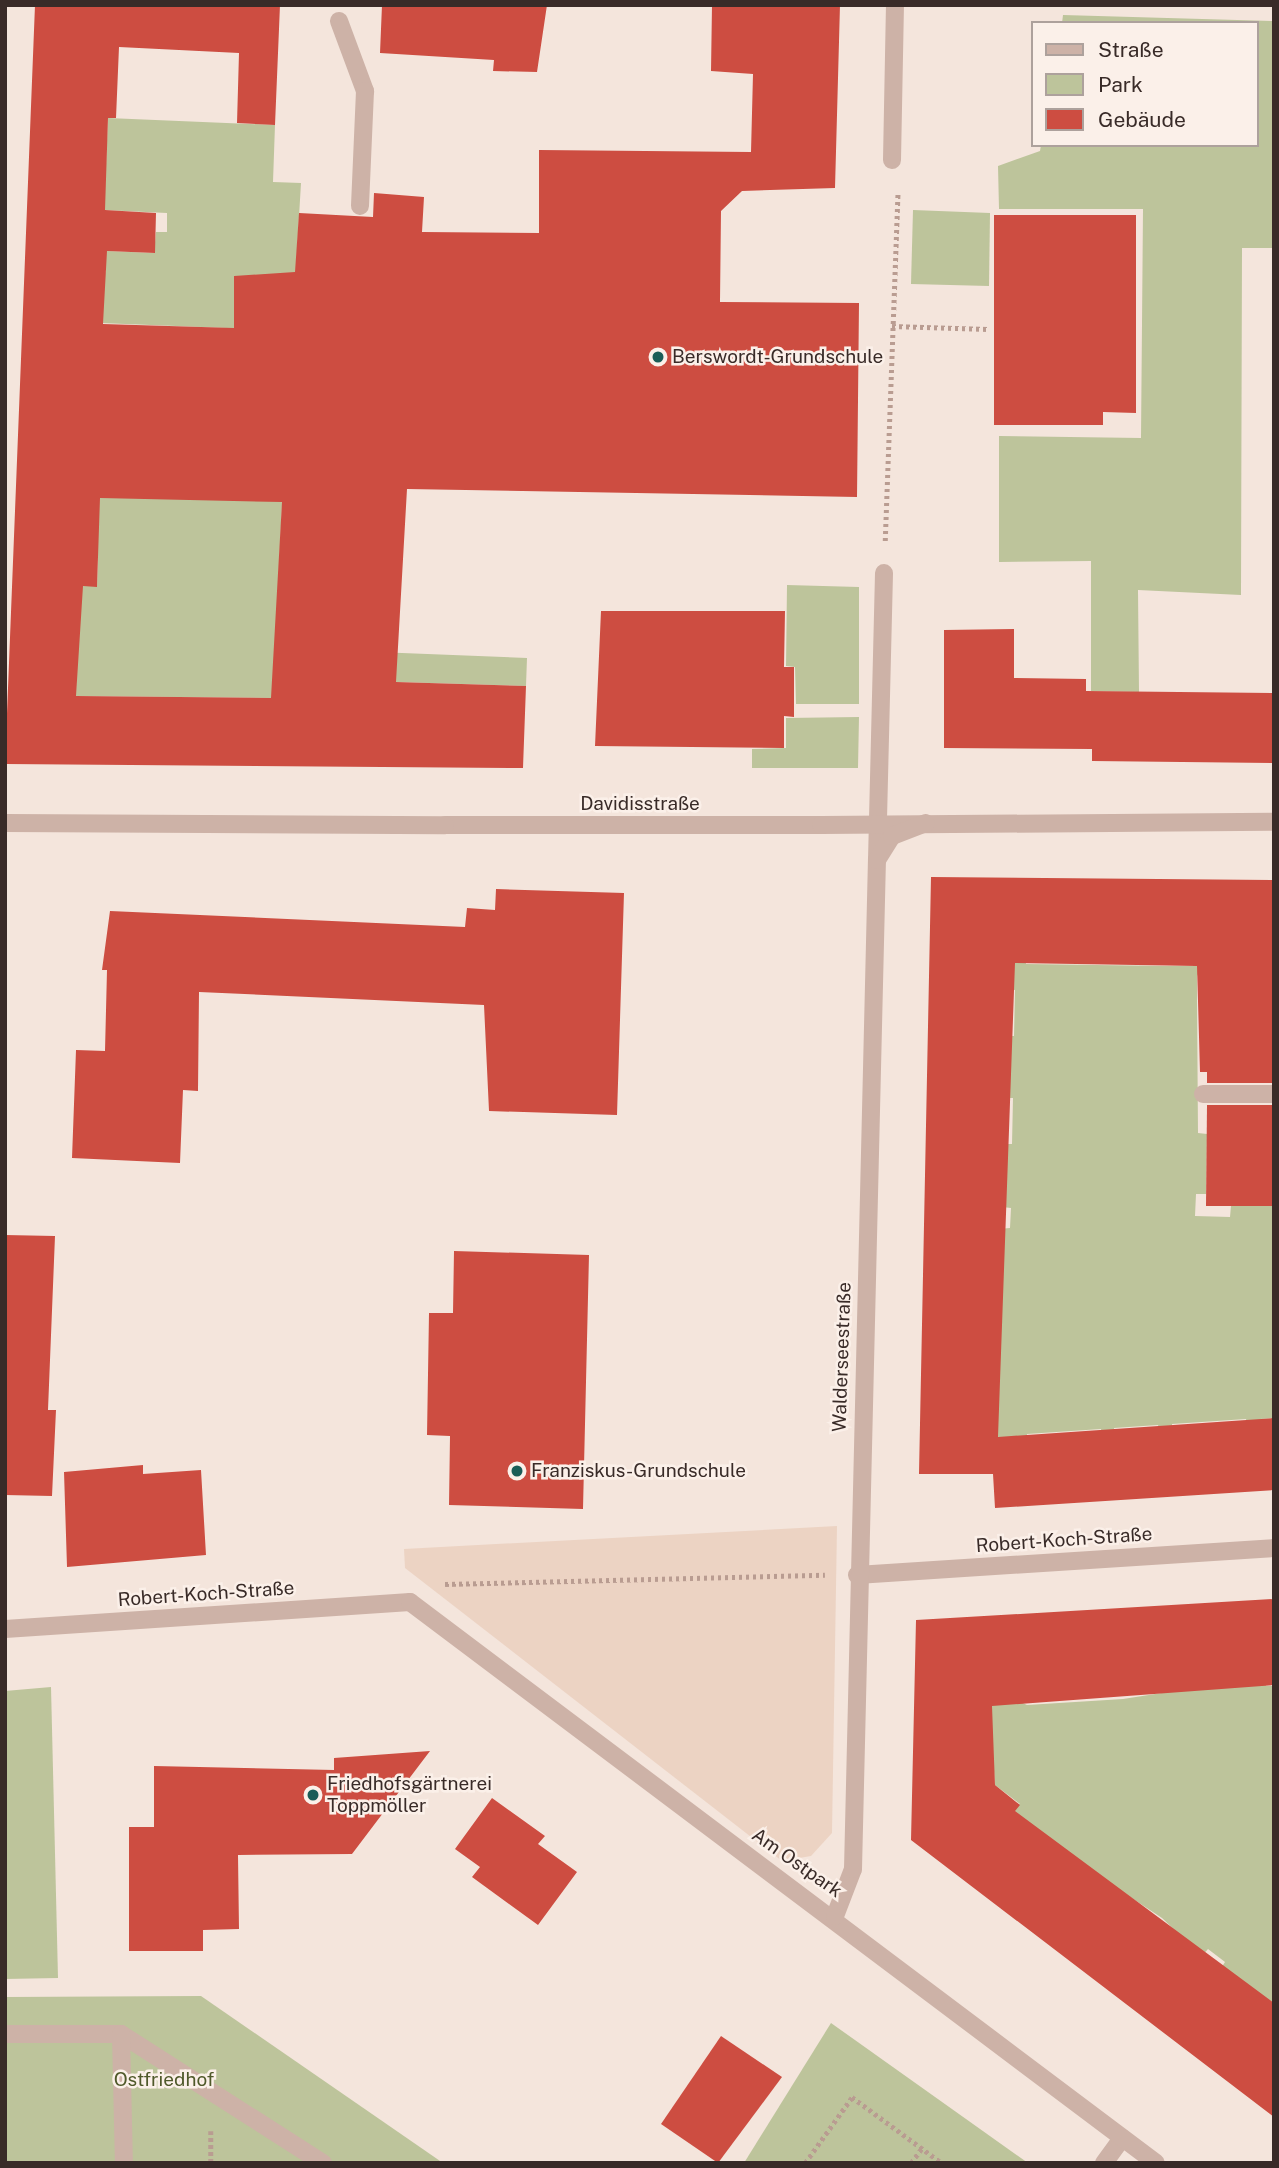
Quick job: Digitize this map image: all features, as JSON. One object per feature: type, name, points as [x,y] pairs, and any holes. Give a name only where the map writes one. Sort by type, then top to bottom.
[{"type":"street","points":[[892,160],[895,5]]},
{"type":"street","points":[[339,21],[365,91],[360,206]]},
{"type":"street","name":"Walderseestraße","points":[[835,1916],[853,1869],[857,1575],[884,573]]},
{"type":"street","name":"Davidisstraße","points":[[5,823],[821,825],[1274,822]]},
{"type":"street","points":[[877,860],[892,836],[926,823]]},
{"type":"street","points":[[1203,1094],[1274,1094]]},
{"type":"street","name":"Robert-Koch-Straße","points":[[857,1575],[1274,1548]]},
{"type":"street","name":"Robert-Koch-Straße","points":[[5,1629],[410,1602]]},
{"type":"street","name":"Am Ostpark","points":[[410,1602],[835,1916],[1156,2163]]},
{"type":"street","points":[[5,2034],[121,2034],[323,2163]]},
{"type":"street","points":[[121,2034],[124,2163]]},
{"type":"street","points":[[1104,2163],[1122,2138]]},
{"type":"path","points":[[884,573],[898,196]]},
{"type":"path","points":[[892,326],[988,329]]},
{"type":"path","points":[[439,1584],[836,1575]]},
{"type":"path","points":[[805,2163],[852,2097],[942,2163]]},
{"type":"path","points":[[911,2163],[922,2148]]},
{"type":"green space","points":[[1063,15],[1274,21],[1274,248],[1242,248],[1241,595],[1138,590],[1139,692],[1091,691],[1091,561],[999,562],[999,436],[1141,438],[1143,209],[999,209],[998,166],[1040,151],[1041,147],[1258,147],[1258,21],[1062,21]]},
{"type":"green space","points":[[108,118],[275,125],[273,182],[301,183],[291,352],[252,329],[100,323],[98,287],[106,271],[99,261],[107,251],[154,253],[156,232],[167,232],[167,213],[104,210]]},
{"type":"green space","points":[[913,210],[990,213],[989,286],[911,284]]},
{"type":"green space","points":[[284,465],[275,648],[527,658],[526,686],[397,682],[272,698],[76,696],[77,586],[97,586],[98,558],[82,474]]},
{"type":"green space","points":[[787,585],[859,587],[859,704],[796,704],[795,667],[786,666]]},
{"type":"green space","points":[[859,717],[858,768],[752,768],[752,749],[786,748],[786,718]]},
{"type":"green space","points":[[1007,954],[1025,954],[1026,964],[1166,966],[1193,966],[1194,955],[1208,956],[1197,976],[1198,1133],[1207,1134],[1206,1194],[1196,1194],[1195,1216],[1230,1217],[1231,1206],[1274,1206],[1274,1418],[1260,1419],[1260,1427],[1247,1428],[1246,1419],[1172,1424],[1172,1433],[1160,1434],[1158,1425],[1114,1428],[1115,1437],[1102,1438],[1101,1429],[1027,1434],[1026,1443],[994,1438],[998,1229],[1010,1228],[1011,1208],[1002,1207],[1003,1144],[1012,1144],[1013,1098],[1004,1098],[1005,1036],[1014,1036],[1015,990],[1006,989]]},
{"type":"green space","points":[[1265,1677],[1266,1686],[1274,1686],[1274,2003],[1220,1970],[1225,1962],[1208,1949],[1202,1956],[1162,1918],[1003,1813],[1020,1804],[995,1785],[988,1687],[1027,1705],[1123,1699]]},
{"type":"green space","points":[[51,1687],[58,1978],[5,1979],[5,1691]]},
{"type":"green space","name":"Ostfriedhof","points":[[201,1996],[443,2163],[5,2163],[5,1997]]},
{"type":"green space","points":[[831,2023],[1028,2163],[744,2163]]},
{"type":"shaded area","points":[[837,1526],[832,1833],[811,1856],[782,1861],[405,1568],[404,1549]]},
{"type":"building","points":[[35,5],[280,5],[275,125],[237,123],[239,53],[119,47],[116,118],[108,118],[105,210],[156,213],[155,253],[107,251],[103,324],[234,328],[234,276],[295,272],[299,213],[373,217],[374,193],[424,197],[422,232],[539,233],[539,150],[751,152],[753,74],[711,71],[712,5],[840,5],[835,188],[742,191],[721,211],[720,302],[859,303],[857,497],[407,489],[396,682],[526,686],[523,768],[5,764]],"holes":[[[100,498],[282,502],[271,698],[76,696],[83,586],[97,587]]]},
{"type":"building","points":[[382,5],[547,5],[537,72],[493,71],[494,60],[380,53]]},
{"type":"building","points":[[994,215],[1136,215],[1136,413],[1103,412],[1103,425],[994,425]]},
{"type":"building","points":[[601,611],[785,611],[784,667],[794,667],[794,717],[784,716],[784,748],[595,746]]},
{"type":"building","points":[[1014,629],[1014,678],[1086,679],[1086,691],[1274,693],[1274,763],[1092,761],[1092,749],[944,748],[944,630]]},
{"type":"building","points":[[931,877],[1274,880],[1274,1083],[1207,1083],[1207,1072],[1200,1072],[1197,966],[1015,963],[998,1437],[1274,1418],[1274,1490],[995,1508],[993,1474],[919,1474]]},
{"type":"building","points":[[496,889],[624,893],[617,1115],[489,1111],[484,1005],[199,992],[198,1091],[183,1090],[180,1163],[72,1158],[76,1050],[105,1051],[107,970],[102,970],[110,911],[465,927],[467,908],[495,910]]},
{"type":"building","points":[[1207,1105],[1274,1105],[1274,1206],[1206,1206]]},
{"type":"building","points":[[5,1235],[55,1236],[48,1410],[56,1410],[52,1496],[5,1495]]},
{"type":"building","points":[[454,1251],[589,1255],[583,1509],[449,1505],[450,1436],[427,1435],[429,1313],[453,1313]]},
{"type":"building","points":[[143,1465],[143,1474],[201,1470],[206,1555],[67,1567],[64,1472]]},
{"type":"building","points":[[1274,1599],[1274,1685],[992,1706],[995,1785],[1020,1805],[1015,1811],[1274,2003],[1274,2117],[911,1840],[916,1620]]},
{"type":"building","points":[[430,1751],[352,1854],[238,1855],[239,1929],[203,1930],[203,1951],[129,1951],[129,1827],[154,1827],[154,1766],[334,1770],[334,1758]]},
{"type":"building","points":[[492,1798],[545,1836],[538,1844],[577,1872],[538,1925],[472,1877],[480,1867],[455,1849]]},
{"type":"building","points":[[721,2036],[782,2077],[718,2163],[661,2124]]},
{"type":"place","name":"Berswordt-Grundschule","points":[[658,357]]},
{"type":"place","name":"Franziskus-Grundschule","points":[[517,1471]]},
{"type":"place","name":"Friedhofsgärtnerei Toppmöller","points":[[313,1795]]}]
